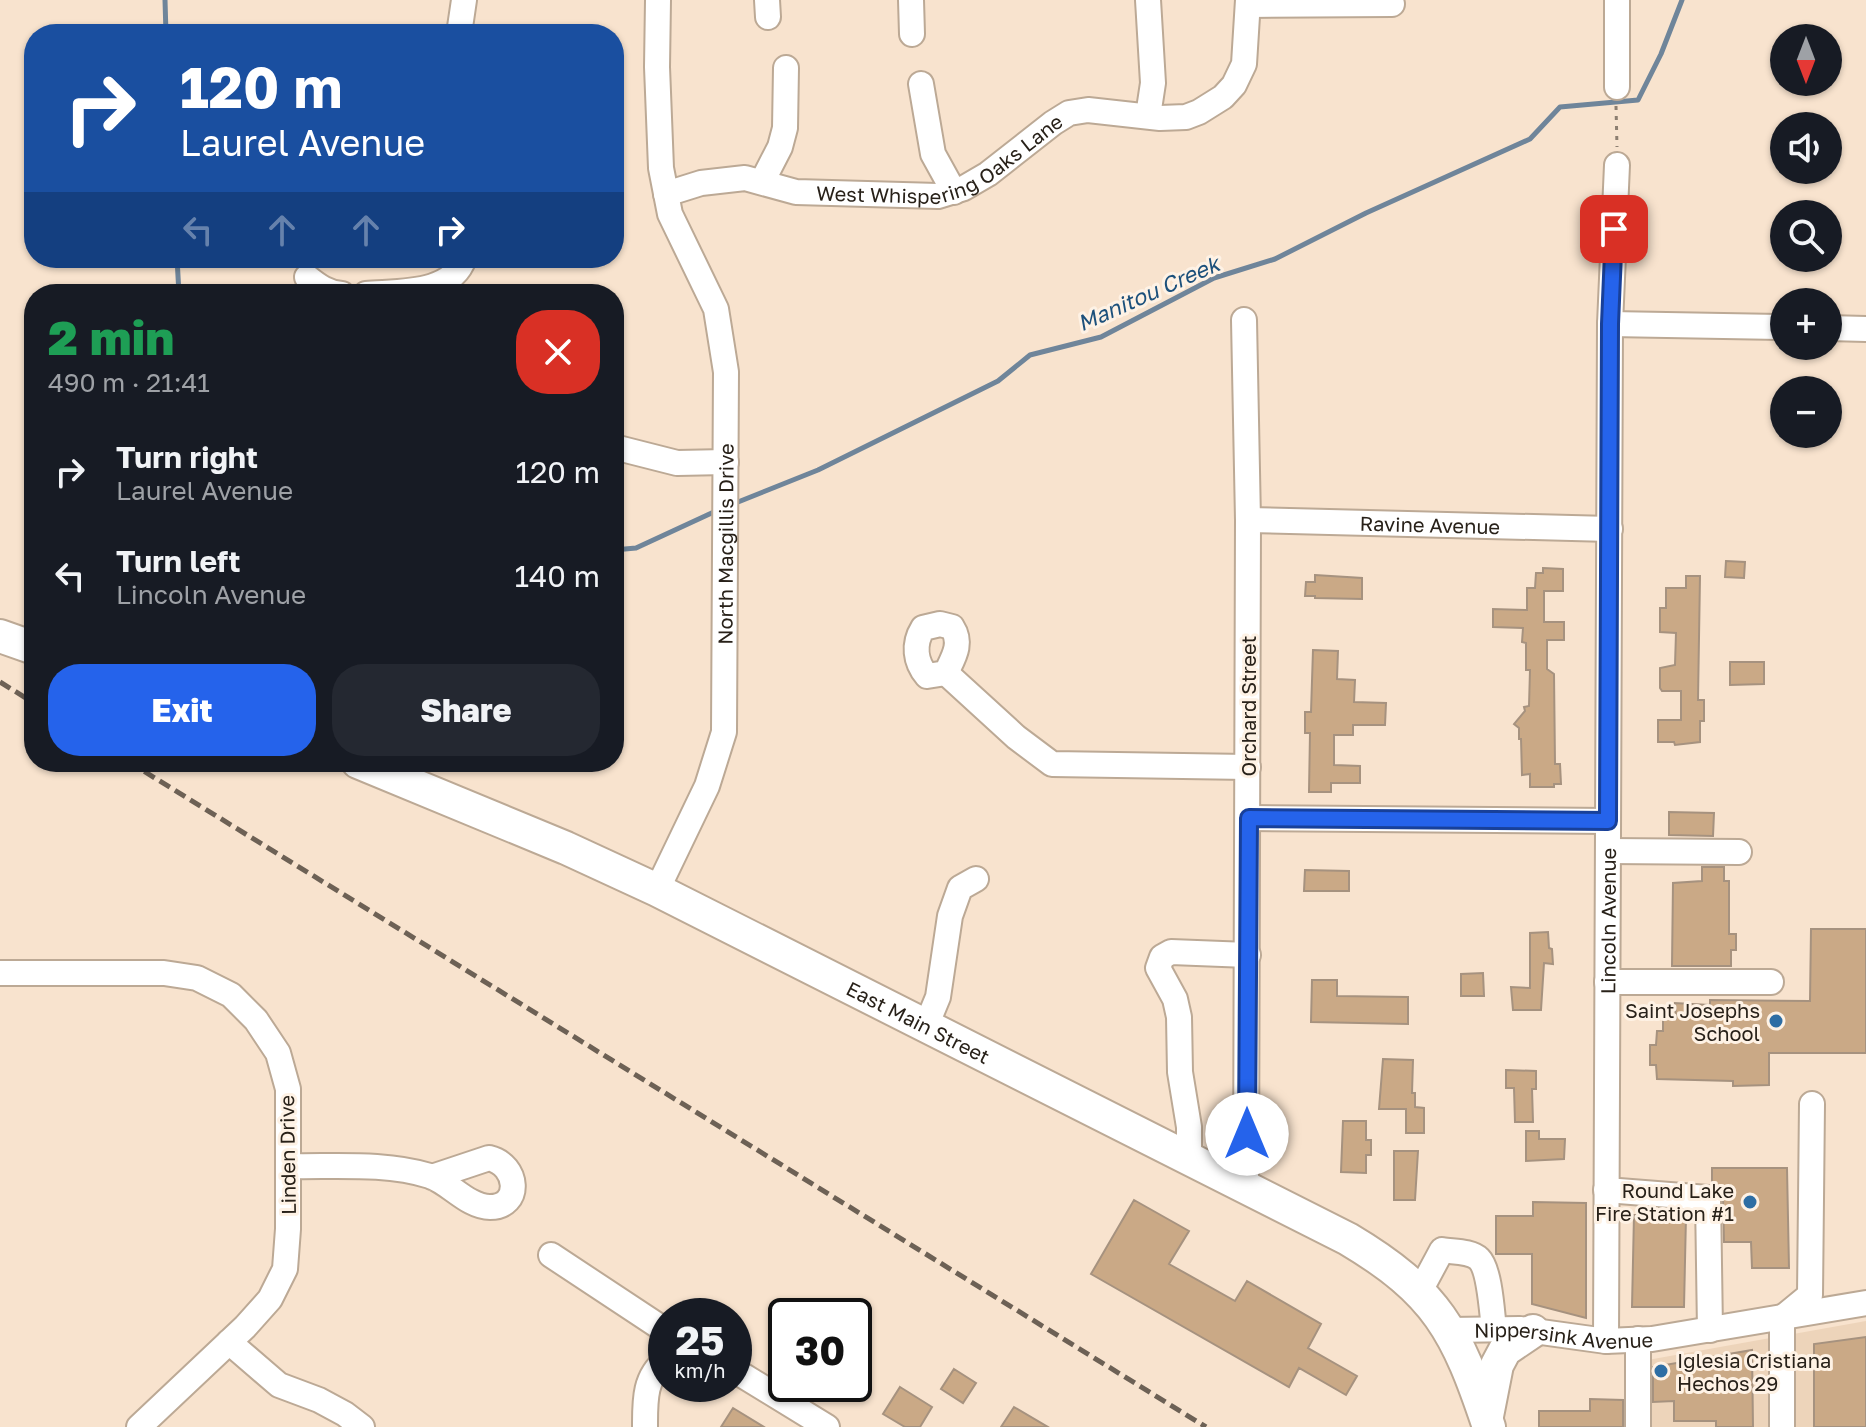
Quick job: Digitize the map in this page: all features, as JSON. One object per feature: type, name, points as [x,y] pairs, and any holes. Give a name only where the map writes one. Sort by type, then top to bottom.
[{"type":"main road","points":[[0,636],[24,644]]},
{"type":"main road","name":"East Main Street","points":[[382,772],[566,848],[657,890],[1358,1244],[1404,1276],[1420,1291],[1450,1330],[1470,1370],[1488,1423]]},
{"type":"main road","points":[[1488,1423],[1497,1365],[1505,1350],[1533,1331]]},
{"type":"street","points":[[460,24],[464,0]]},
{"type":"street","name":"North Macgillis Drive","points":[[657,890],[707,786],[724,732],[726,489],[726,372],[716,309],[670,214],[661,168],[658,0]]},
{"type":"street","points":[[911,0],[912,34]]},
{"type":"street","points":[[1148,0],[1153,83],[1148,116]]},
{"type":"street","points":[[1617,0],[1617,87]]},
{"type":"street","points":[[1248,9],[1392,4]]},
{"type":"street","name":"West Whispering Oaks Lane","points":[[666,194],[701,183],[745,178],[796,192],[938,196],[954,192],[988,174],[1069,113],[1088,110],[1186,117],[1199,112],[1223,97],[1234,85],[1244,64],[1248,9]]},
{"type":"street","points":[[762,182],[780,147],[785,128],[786,68]]},
{"type":"street","points":[[921,84],[933,154],[954,192]]},
{"type":"street","name":"Lincoln Avenue","points":[[1617,165],[1610,324],[1606,1190],[1622,1340]]},
{"type":"street","points":[[435,284],[447,281],[460,268]]},
{"type":"street","points":[[307,277],[315,284]]},
{"type":"street","name":"Orchard Street","points":[[1244,320],[1249,818],[1246,1187]]},
{"type":"street","points":[[1610,324],[1770,327]]},
{"type":"street","points":[[1842,328],[1866,329]]},
{"type":"street","points":[[624,450],[677,463],[726,462]]},
{"type":"street","name":"Ravine Avenue","points":[[1248,520],[1610,529]]},
{"type":"street","points":[[946,673],[1016,737],[1052,764],[1248,767]]},
{"type":"street","points":[[1249,818],[1608,821]]},
{"type":"street","points":[[1608,851],[1739,852]]},
{"type":"street","points":[[926,1026],[938,997],[950,916],[960,888],[976,879]]},
{"type":"street","points":[[1189,1158],[1189,1127],[1180,1072],[1179,1017],[1175,999],[1158,968],[1162,957],[1171,952],[1248,955]]},
{"type":"street","name":"Linden Drive","points":[[0,973],[164,973],[197,978],[231,995],[256,1020],[278,1053],[288,1089],[285,1269],[270,1299],[139,1427]]},
{"type":"street","points":[[1607,982],[1771,982]]},
{"type":"street","points":[[1782,1427],[1782,1318],[1810,1295],[1812,1104]]},
{"type":"street","points":[[288,1166],[380,1168],[432,1177]]},
{"type":"street","points":[[1606,1190],[1708,1198],[1710,1330]]},
{"type":"street","points":[[1420,1291],[1442,1250],[1466,1253],[1479,1259],[1485,1269],[1494,1329]]},
{"type":"street","points":[[551,1255],[648,1319]]},
{"type":"street","name":"Nippersink Avenue","points":[[1450,1330],[1533,1331],[1622,1340],[1710,1330],[1866,1303]]},
{"type":"street","points":[[1622,1340],[1624,1427]]},
{"type":"street","points":[[1622,1340],[1638,1427]]},
{"type":"street","points":[[229,1342],[279,1385],[319,1400],[362,1427]]},
{"type":"street","points":[[752,1381],[827,1427]]},
{"type":"street","points":[[645,1427],[648,1386]]},
{"type":"path","points":[[1617,87],[1617,165]]},
{"type":"shaded area","points":[[1866,1321],[1866,1427],[1642,1427],[1642,1361]]},
{"type":"building","points":[[1726,561],[1745,562],[1744,578],[1725,577]]},
{"type":"building","points":[[1543,568],[1563,569],[1563,591],[1544,591],[1544,622],[1564,622],[1564,640],[1547,640],[1547,669],[1554,674],[1555,764],[1560,764],[1561,784],[1530,787],[1530,774],[1522,775],[1521,739],[1519,728],[1514,724],[1525,711],[1524,707],[1529,706],[1530,670],[1526,670],[1523,628],[1493,627],[1493,609],[1527,610],[1527,588],[1535,588],[1536,573],[1543,573]]},
{"type":"building","points":[[1315,575],[1362,578],[1362,599],[1305,596],[1306,582],[1315,582]]},
{"type":"building","points":[[1686,576],[1700,576],[1698,700],[1704,700],[1704,721],[1700,721],[1700,742],[1675,745],[1674,742],[1658,742],[1658,720],[1681,720],[1681,691],[1662,691],[1660,688],[1660,668],[1675,665],[1676,633],[1660,632],[1660,608],[1666,608],[1666,588],[1686,588]]},
{"type":"building","points":[[1313,650],[1338,651],[1337,679],[1355,680],[1354,702],[1386,703],[1385,725],[1353,725],[1353,735],[1334,735],[1334,765],[1360,766],[1360,783],[1331,783],[1331,792],[1309,792],[1310,733],[1305,733],[1305,712],[1311,712]]},
{"type":"building","points":[[1730,662],[1764,662],[1764,684],[1730,685]]},
{"type":"building","points":[[1669,812],[1714,813],[1713,836],[1669,835]]},
{"type":"building","points":[[1702,867],[1724,867],[1724,881],[1729,881],[1729,934],[1736,934],[1736,950],[1731,950],[1731,966],[1672,966],[1673,883],[1702,881]]},
{"type":"building","points":[[1305,870],[1349,871],[1349,891],[1304,891]]},
{"type":"building","name":"Saint Josephs School","points":[[1811,929],[1866,929],[1866,1053],[1769,1053],[1769,1085],[1733,1086],[1733,1081],[1657,1079],[1656,1065],[1650,1065],[1650,1045],[1656,1045],[1657,1031],[1663,1031],[1663,1019],[1676,1019],[1675,1003],[1710,1005],[1710,1000],[1810,1001]]},
{"type":"building","points":[[1548,932],[1553,964],[1544,963],[1541,1010],[1513,1010],[1511,987],[1530,988],[1530,933]]},
{"type":"building","points":[[1483,973],[1484,996],[1461,996],[1461,974]]},
{"type":"building","points":[[1312,980],[1337,980],[1337,996],[1408,997],[1408,1024],[1311,1022]]},
{"type":"building","points":[[1383,1059],[1413,1060],[1412,1093],[1415,1093],[1415,1107],[1424,1108],[1424,1133],[1406,1133],[1406,1109],[1379,1109]]},
{"type":"building","points":[[1506,1070],[1536,1071],[1536,1089],[1532,1089],[1533,1122],[1515,1122],[1514,1088],[1506,1088]]},
{"type":"building","points":[[1343,1121],[1366,1121],[1366,1140],[1371,1140],[1371,1155],[1366,1155],[1366,1173],[1341,1172]]},
{"type":"building","points":[[1526,1131],[1539,1131],[1539,1139],[1565,1139],[1564,1159],[1526,1161]]},
{"type":"building","points":[[1394,1151],[1418,1151],[1415,1200],[1394,1200]]},
{"type":"building","name":"Round Lake Fire Station #1","points":[[1712,1168],[1787,1168],[1789,1268],[1752,1268],[1751,1242],[1724,1242],[1723,1197],[1721,1190],[1712,1184]]},
{"type":"building","points":[[1134,1200],[1189,1231],[1169,1264],[1235,1301],[1247,1281],[1321,1324],[1308,1348],[1357,1376],[1346,1395],[1299,1368],[1289,1387],[1091,1274]]},
{"type":"building","points":[[1533,1202],[1586,1203],[1586,1318],[1532,1304],[1532,1254],[1496,1254],[1496,1216],[1533,1216]]},
{"type":"building","points":[[1634,1215],[1686,1216],[1684,1307],[1632,1307]]},
{"type":"building","points":[[1866,1337],[1866,1427],[1814,1427],[1814,1344]]},
{"type":"building","points":[[1752,1350],[1753,1427],[1716,1427],[1716,1421],[1674,1421],[1674,1401],[1653,1402],[1653,1367]]},
{"type":"building","points":[[954,1369],[976,1383],[963,1403],[941,1389]]},
{"type":"building","points":[[900,1387],[932,1407],[920,1427],[905,1427],[883,1414]]},
{"type":"building","points":[[1590,1399],[1623,1400],[1623,1427],[1539,1427],[1539,1411],[1590,1411]]},
{"type":"building","points":[[1014,1407],[1048,1427],[1001,1427]]},
{"type":"building","points":[[733,1408],[764,1427],[721,1427]]},
{"type":"waterway","name":"Manitou Creek","points":[[165,0],[166,24]]},
{"type":"waterway","name":"Manitou Creek","points":[[733,504],[818,470],[998,381],[1030,355],[1101,337],[1214,278],[1275,259],[1366,213],[1530,139],[1560,107],[1638,100],[1661,54],[1682,0]]},
{"type":"waterway","name":"Manitou Creek","points":[[178,268],[178,284]]},
{"type":"waterway","name":"Manitou Creek","points":[[624,549],[636,548],[716,511]]},
{"type":"railway","points":[[0,682],[24,697]]},
{"type":"railway","points":[[145,772],[1206,1427]]},
{"type":"place","name":"Saint Josephs School","points":[[1776,1021]]},
{"type":"place","name":"Round Lake Fire Station #1","points":[[1750,1202]]},
{"type":"place","name":"Iglesia Cristiana Hechos 29","points":[[1661,1371]]},
{"type":"route","points":[[1247,1134],[1249,818],[1608,821],[1610,324],[1614,229]]}]
